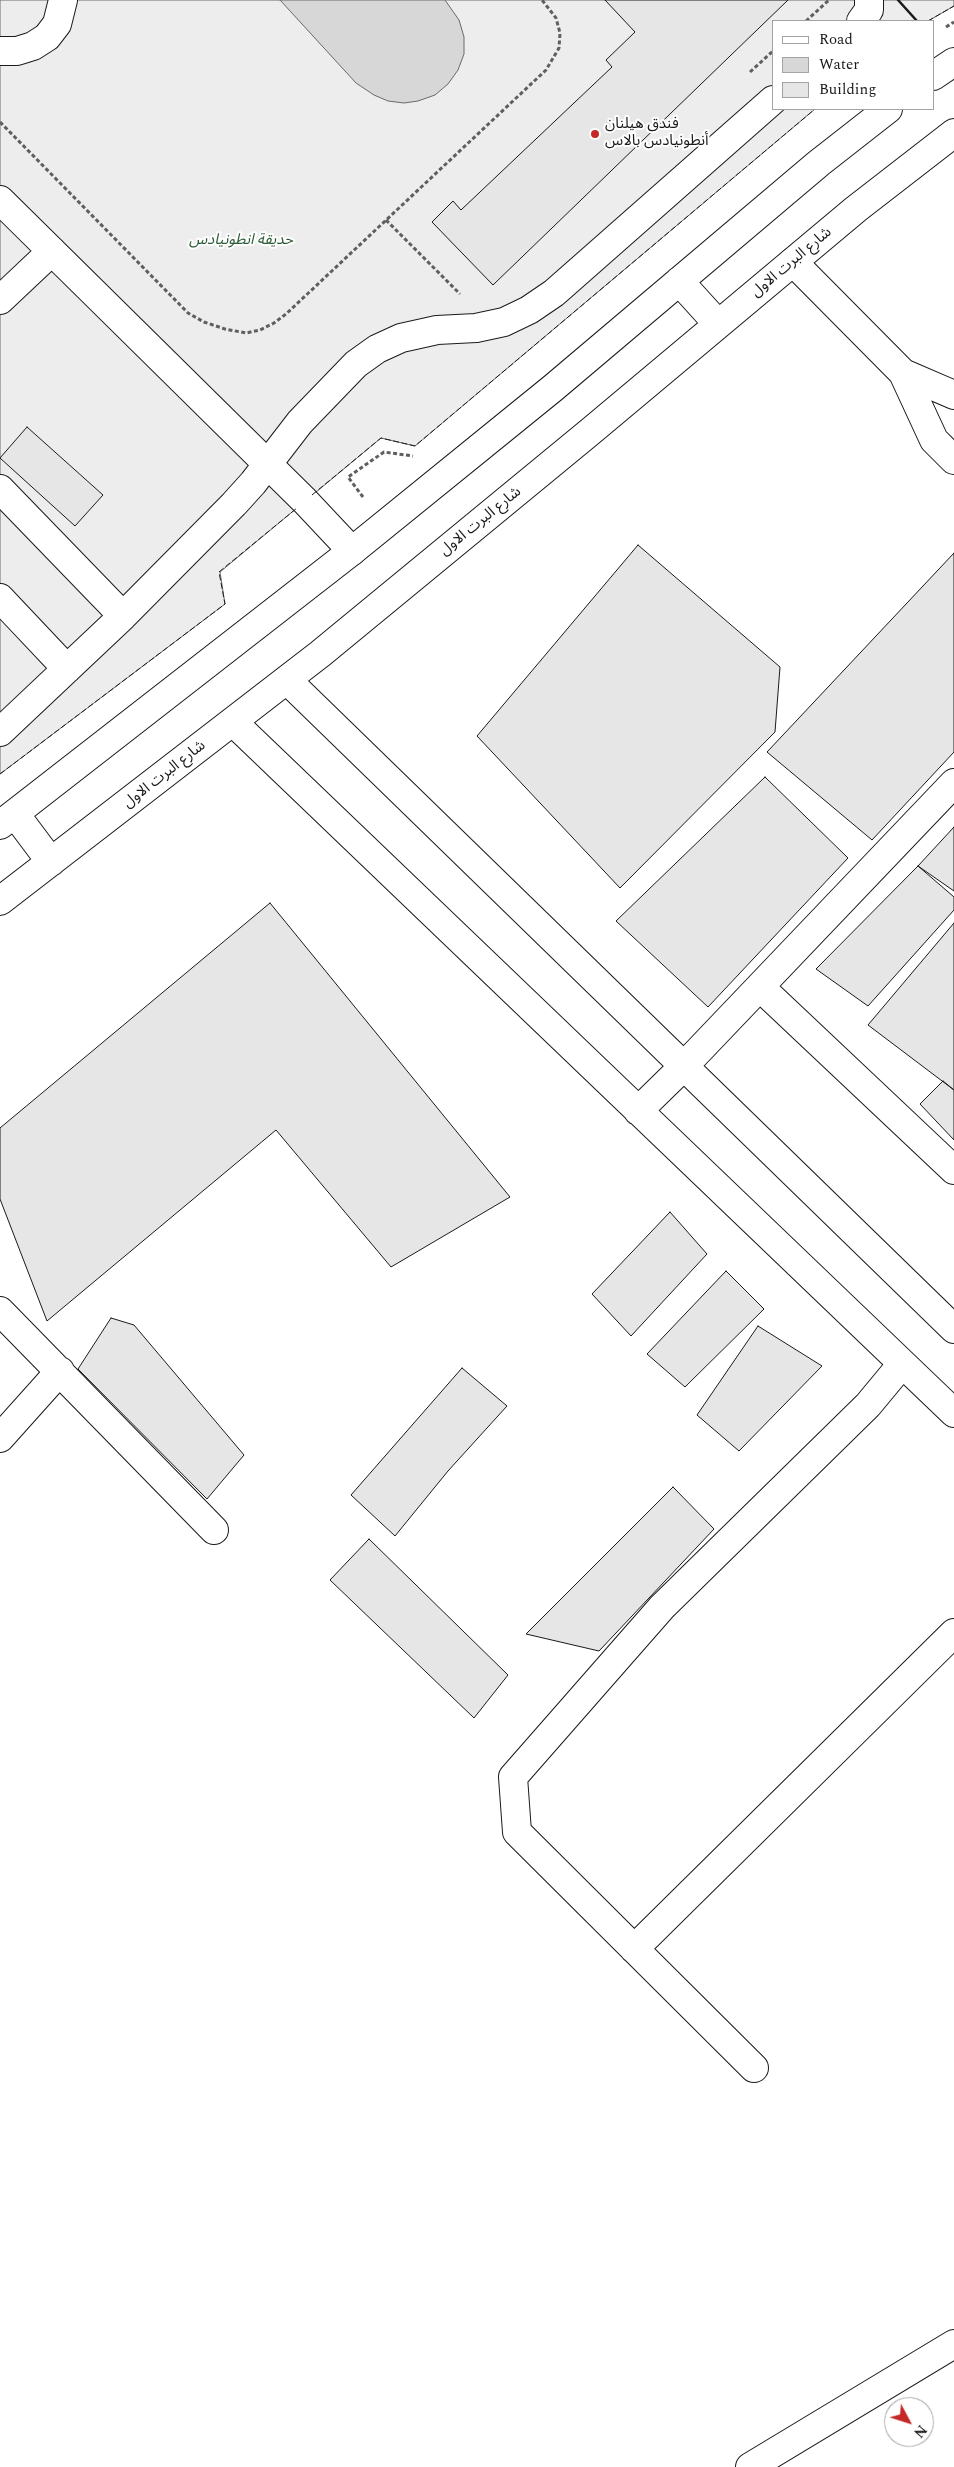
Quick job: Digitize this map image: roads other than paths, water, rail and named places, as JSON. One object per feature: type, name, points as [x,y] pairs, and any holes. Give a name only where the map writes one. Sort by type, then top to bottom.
[{"type":"main road","points":[[0,51],[17,51],[33,46],[47,37],[57,24],[63,0]]},
{"type":"main road","points":[[862,20],[868,10],[869,0]]},
{"type":"main road","points":[[934,75],[954,62]]},
{"type":"main road","points":[[0,732],[123,616],[234,504],[300,422],[356,364],[377,349],[401,338],[437,330],[476,328],[504,322],[529,310],[554,293],[772,101]]},
{"type":"main road","points":[[51,862],[7,819],[352,551],[554,388],[819,163],[887,110]]},
{"type":"main road","name":"شارع البرت الاول","points":[[0,901],[286,680],[856,208],[954,133]]},
{"type":"main road","points":[[0,200],[267,464],[352,551]]},
{"type":"main road","points":[[0,300],[52,251]]},
{"type":"main road","points":[[793,262],[903,373],[934,440],[954,460]]},
{"type":"main road","points":[[679,281],[718,324]]},
{"type":"main road","points":[[903,373],[954,395]]},
{"type":"main road","points":[[0,490],[123,616]]},
{"type":"main road","points":[[0,598],[67,669]]},
{"type":"main road","points":[[286,680],[954,1329]]},
{"type":"main road","points":[[233,722],[954,1413]]},
{"type":"main road","points":[[638,1111],[684,1066],[954,783]]},
{"type":"main road","points":[[760,987],[954,1170]]},
{"type":"main road","points":[[0,1311],[214,1530]]},
{"type":"main road","points":[[754,2068],[517,1832],[513,1777],[662,1607],[868,1405],[902,1364]]},
{"type":"main road","points":[[0,1438],[60,1371]]},
{"type":"main road","points":[[634,1949],[954,1633]]},
{"type":"main road","points":[[750,2467],[954,2344]]},
{"type":"water","points":[[280,0],[445,0],[459,20],[464,37],[464,54],[458,70],[448,84],[435,95],[418,101],[404,103],[388,101],[374,95],[356,83]]},
{"type":"place","name":"فندق هيلنان أنطونيادس بالاس","points":[[595,134]]},
{"type":"park label","name":"حديقة انطونيادس","points":[[241,241]]}]
